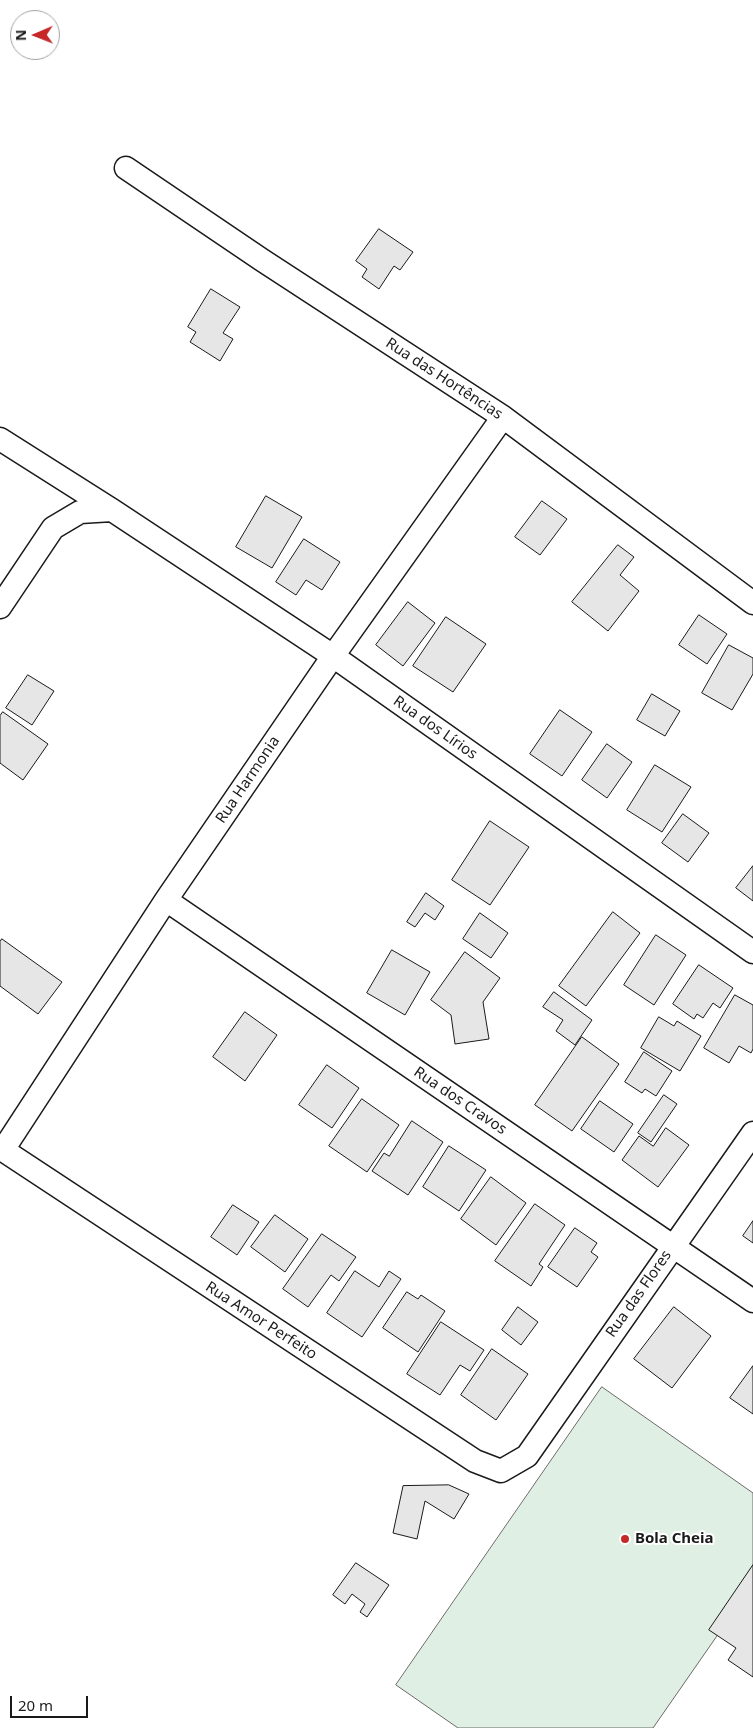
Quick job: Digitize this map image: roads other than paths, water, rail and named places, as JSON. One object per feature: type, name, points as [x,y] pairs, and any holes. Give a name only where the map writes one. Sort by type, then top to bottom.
[{"type":"street","name":"Rua das Hortências","points":[[126,168],[270,265],[503,417],[753,603]]},
{"type":"street","name":"Rua Harmonia","points":[[2,1149],[166,900],[333,656],[503,417]]},
{"type":"street","name":"Rua dos Lírios","points":[[0,439],[112,510],[333,656],[753,952]]},
{"type":"street","points":[[0,607],[53,528],[80,512],[112,510]]},
{"type":"street","name":"Rua dos Cravos","points":[[166,900],[753,1302]]},
{"type":"street","name":"Rua das Flores","points":[[527,1456],[753,1133]]},
{"type":"street","name":"Rua Amor Perfeito","points":[[2,1149],[475,1461],[501,1471],[527,1456]]},
{"type":"place","name":"Bola Cheia","points":[[625,1539]]}]
